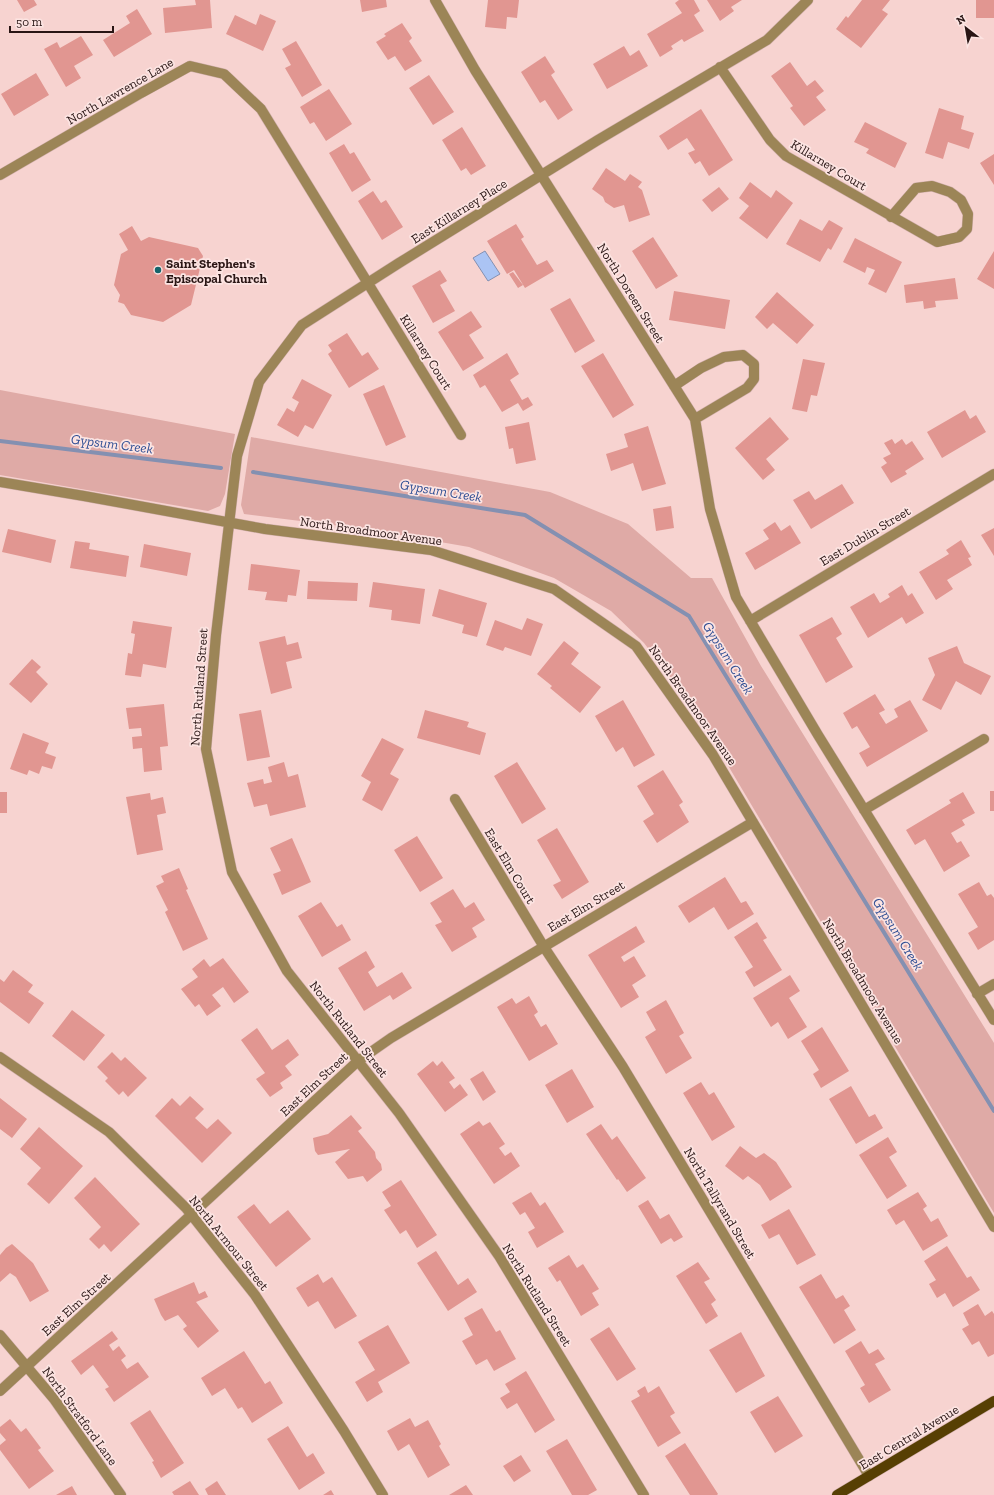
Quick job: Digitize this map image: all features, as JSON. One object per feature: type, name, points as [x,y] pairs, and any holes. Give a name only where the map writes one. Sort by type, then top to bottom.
[{"type":"main road","name":"East Central Avenue","points":[[837,1495],[850,1492],[869,1476],[994,1401]]},
{"type":"street","name":"North Doreen Street","points":[[435,0],[475,70],[695,419],[710,509],[736,597],[750,621]]},
{"type":"street","name":"East Killarney Place","points":[[230,523],[237,456],[259,382],[302,325],[542,175],[767,40],[808,0]]},
{"type":"street","name":"North Lawrence Lane","points":[[0,175],[190,66],[224,74],[261,109],[368,283]]},
{"type":"street","name":"Killarney Court","points":[[720,67],[770,140],[786,156],[891,217],[937,242],[959,237],[967,229],[968,214],[961,200],[950,192],[932,186],[916,188],[891,217]]},
{"type":"street","name":"Killarney Court","points":[[368,283],[461,435]]},
{"type":"street","points":[[674,386],[701,368],[724,357],[743,355],[754,364],[754,379],[747,388],[695,419]]},
{"type":"street","name":"East Dublin Street","points":[[750,621],[994,474]]},
{"type":"street","name":"North Broadmoor Avenue","points":[[0,482],[266,529],[430,550],[554,589],[636,646],[714,755],[994,1227]]},
{"type":"street","name":"North Rutland Street","points":[[230,523],[216,635],[206,749],[232,872],[287,971],[398,1113],[499,1256],[644,1495]]},
{"type":"street","points":[[750,621],[864,810],[994,1020]]},
{"type":"street","points":[[864,810],[984,739]]},
{"type":"street","name":"East Elm Court","points":[[454,799],[544,947]]},
{"type":"street","name":"East Elm Street","points":[[0,1391],[358,1061],[391,1038],[753,822]]},
{"type":"street","name":"North Tallyrand Street","points":[[544,947],[623,1067],[869,1476]]},
{"type":"street","points":[[977,994],[994,984]]},
{"type":"street","name":"North Armour Street","points":[[0,1057],[109,1132],[186,1208],[255,1295],[383,1495]]},
{"type":"street","name":"North Stratford Lane","points":[[0,1335],[54,1399],[121,1495]]},
{"type":"shaded area","points":[[0,390],[235,434],[225,494],[220,506],[208,511],[0,475]]},
{"type":"shaded area","points":[[251,437],[550,492],[628,524],[691,578],[712,578],[761,666],[994,1043],[994,1213],[695,710],[644,643],[611,611],[554,578],[469,547],[365,529],[244,514],[241,505]]},
{"type":"water","points":[[485,251],[500,274],[488,281],[473,258]]},
{"type":"building","points":[[17,0],[34,0],[37,5],[24,12]]},
{"type":"building","points":[[195,0],[210,0],[212,28],[165,33],[163,8],[196,5]]},
{"type":"building","points":[[360,0],[386,0],[387,7],[362,12]]},
{"type":"building","points":[[488,0],[519,0],[517,18],[507,17],[506,29],[485,27]]},
{"type":"building","points":[[679,0],[694,0],[700,11],[694,15],[704,31],[684,42],[682,39],[671,46],[673,49],[660,57],[647,34],[682,13],[675,3]]},
{"type":"building","points":[[707,0],[742,0],[731,7],[734,11],[720,21]]},
{"type":"building","points":[[862,0],[890,0],[882,10],[888,14],[861,48],[836,29],[846,16],[848,18]]},
{"type":"building","points":[[976,0],[994,0],[994,18],[976,18]]},
{"type":"building","points":[[137,9],[152,34],[114,57],[103,40],[130,23],[126,16]]},
{"type":"building","points":[[260,14],[276,21],[263,51],[226,34],[235,15],[256,25]]},
{"type":"building","points":[[402,23],[412,38],[409,41],[422,61],[405,71],[395,56],[388,60],[376,42],[386,36],[384,34]]},
{"type":"building","points":[[81,36],[93,55],[74,66],[81,78],[66,87],[44,49],[57,42],[60,48]]},
{"type":"building","points":[[296,41],[322,85],[302,97],[285,68],[291,65],[282,49]]},
{"type":"building","points":[[624,46],[630,56],[639,50],[648,66],[607,89],[593,64]]},
{"type":"building","points":[[545,56],[555,72],[551,75],[573,110],[558,120],[545,100],[540,103],[521,72]]},
{"type":"building","points":[[790,62],[807,86],[815,80],[824,91],[816,97],[826,110],[804,126],[790,108],[793,106],[771,76]]},
{"type":"building","points":[[36,73],[49,95],[14,116],[1,94]]},
{"type":"building","points":[[429,75],[454,112],[433,125],[409,88]]},
{"type":"building","points":[[329,89],[352,124],[326,141],[314,122],[310,124],[300,107]]},
{"type":"building","points":[[939,108],[964,116],[961,129],[974,133],[969,149],[948,142],[943,159],[925,153]]},
{"type":"building","points":[[701,109],[733,160],[709,176],[700,161],[695,164],[688,153],[695,150],[687,138],[668,150],[659,136]]},
{"type":"building","points":[[865,122],[907,143],[895,168],[866,153],[869,149],[854,142]]},
{"type":"building","points":[[462,127],[486,166],[471,175],[466,168],[461,171],[442,140]]},
{"type":"building","points":[[344,144],[350,154],[354,152],[371,180],[352,192],[329,153]]},
{"type":"building","points":[[994,154],[994,185],[980,163]]},
{"type":"building","points":[[606,168],[625,181],[630,174],[642,182],[638,187],[642,190],[650,215],[629,222],[624,205],[614,208],[605,202],[603,197],[592,189]]},
{"type":"building","points":[[750,182],[771,198],[776,190],[793,203],[767,239],[739,218],[749,206],[739,198]]},
{"type":"building","points":[[719,187],[729,199],[712,212],[702,200]]},
{"type":"building","points":[[373,191],[381,203],[386,200],[403,227],[382,240],[358,201]]},
{"type":"building","points":[[800,219],[822,231],[829,220],[843,228],[831,250],[828,248],[820,262],[786,244]]},
{"type":"building","points":[[516,224],[524,237],[521,239],[537,265],[547,260],[554,271],[525,288],[514,270],[507,274],[487,241]]},
{"type":"building","name":"Saint Stephen's Episcopal Church","points":[[132,226],[141,241],[149,237],[198,248],[203,256],[191,305],[163,322],[131,315],[124,304],[118,302],[120,295],[114,285],[121,254],[128,250],[119,234]]},
{"type":"building","points":[[653,237],[678,276],[656,289],[632,251]]},
{"type":"building","points":[[855,238],[902,262],[886,293],[868,284],[875,270],[867,267],[865,273],[843,262]]},
{"type":"building","points":[[994,251],[994,289],[977,279]]},
{"type":"building","points":[[440,270],[447,281],[440,285],[455,311],[433,323],[412,286]]},
{"type":"building","points":[[513,272],[523,285],[518,288],[509,274]]},
{"type":"building","points":[[955,278],[958,299],[935,301],[936,307],[924,309],[923,301],[906,303],[904,285]]},
{"type":"building","points":[[674,291],[730,300],[725,329],[669,320]]},
{"type":"building","points":[[777,292],[814,325],[797,344],[773,323],[767,329],[755,317]]},
{"type":"building","points":[[570,298],[595,341],[575,353],[550,309]]},
{"type":"building","points":[[471,311],[482,327],[469,335],[484,358],[463,371],[438,332]]},
{"type":"building","points":[[347,333],[362,356],[368,352],[379,369],[349,388],[328,354],[332,351],[328,345]]},
{"type":"building","points":[[507,353],[519,374],[510,380],[522,400],[528,397],[533,405],[523,411],[518,403],[502,412],[485,385],[480,388],[473,375]]},
{"type":"building","points":[[603,353],[634,405],[613,418],[581,366]]},
{"type":"building","points":[[803,359],[825,363],[817,396],[811,395],[807,412],[792,409]]},
{"type":"building","points":[[302,379],[332,395],[313,429],[305,425],[298,437],[277,425],[287,408],[294,412],[299,402],[292,398]]},
{"type":"building","points":[[384,385],[406,437],[386,446],[363,394]]},
{"type":"building","points":[[965,410],[970,419],[976,415],[986,432],[942,458],[927,432]]},
{"type":"building","points":[[770,417],[789,439],[766,459],[775,470],[763,480],[735,448]]},
{"type":"building","points":[[529,422],[536,460],[516,464],[513,448],[509,449],[505,427]]},
{"type":"building","points":[[648,426],[666,484],[642,491],[633,463],[611,471],[606,454],[628,447],[624,434]]},
{"type":"building","points":[[892,439],[895,444],[902,439],[906,445],[912,441],[924,459],[905,471],[907,474],[891,483],[881,467],[887,463],[883,458],[891,454],[884,443]]},
{"type":"building","points":[[842,484],[854,503],[811,529],[793,500],[809,491],[815,500]]},
{"type":"building","points":[[671,506],[674,528],[656,531],[653,509]]},
{"type":"building","points":[[775,522],[781,531],[790,525],[801,543],[755,570],[745,553],[769,539],[763,530]]},
{"type":"building","points":[[994,528],[994,556],[981,535]]},
{"type":"building","points":[[8,529],[56,540],[51,563],[2,552]]},
{"type":"building","points":[[961,540],[971,557],[968,558],[972,565],[947,580],[953,589],[936,600],[919,572],[949,554],[946,550]]},
{"type":"building","points":[[75,541],[90,543],[89,549],[129,556],[126,577],[70,568]]},
{"type":"building","points":[[144,544],[191,553],[187,576],[140,567]]},
{"type":"building","points":[[251,564],[300,570],[296,596],[288,595],[287,602],[265,600],[267,592],[248,590]]},
{"type":"building","points":[[308,581],[358,583],[357,601],[307,599]]},
{"type":"building","points":[[373,582],[425,589],[420,624],[391,620],[392,610],[369,607]]},
{"type":"building","points":[[902,585],[908,596],[912,593],[924,613],[906,624],[902,617],[868,638],[850,607],[874,593],[880,603],[890,597],[888,594]]},
{"type":"building","points":[[439,589],[487,603],[477,637],[462,633],[464,625],[432,616]]},
{"type":"building","points":[[832,617],[842,634],[836,638],[853,667],[826,683],[799,635]]},
{"type":"building","points":[[527,618],[543,624],[531,656],[505,647],[503,651],[486,645],[495,620],[522,630]]},
{"type":"building","points":[[133,621],[172,627],[166,668],[143,664],[141,677],[125,675],[128,653],[132,654],[135,634],[131,633]]},
{"type":"building","points":[[285,636],[287,645],[298,642],[302,658],[286,662],[292,688],[271,694],[259,642]]},
{"type":"building","points":[[564,641],[579,653],[571,664],[601,687],[580,713],[550,688],[552,686],[537,674]]},
{"type":"building","points":[[957,646],[964,663],[991,676],[981,695],[956,681],[941,710],[922,700],[935,675],[928,658]]},
{"type":"building","points":[[32,659],[41,667],[36,672],[48,684],[31,703],[9,684]]},
{"type":"building","points":[[875,694],[885,710],[879,713],[886,724],[898,717],[894,709],[910,700],[928,731],[867,767],[859,753],[870,747],[857,726],[852,729],[843,713]]},
{"type":"building","points":[[623,700],[655,755],[634,767],[623,747],[616,752],[595,716]]},
{"type":"building","points":[[164,704],[168,746],[160,747],[162,770],[144,772],[142,748],[133,749],[132,737],[142,736],[141,728],[129,729],[126,708]]},
{"type":"building","points":[[261,710],[270,757],[247,761],[239,714]]},
{"type":"building","points":[[425,710],[469,722],[467,727],[486,733],[480,755],[417,738]]},
{"type":"building","points":[[23,733],[49,743],[45,753],[56,757],[52,769],[42,766],[39,774],[29,770],[27,775],[10,769]]},
{"type":"building","points":[[382,738],[404,749],[390,774],[399,779],[382,811],[362,800],[371,782],[361,776]]},
{"type":"building","points":[[284,762],[288,777],[298,774],[306,807],[270,816],[267,804],[254,807],[247,783],[263,779],[264,784],[272,782],[268,767]]},
{"type":"building","points":[[517,762],[546,809],[522,824],[494,776]]},
{"type":"building","points":[[663,770],[683,802],[679,805],[689,822],[657,843],[643,821],[654,814],[637,786]]},
{"type":"building","points":[[990,791],[994,791],[994,811],[990,811]]},
{"type":"building","points":[[0,792],[7,792],[7,813],[0,813]]},
{"type":"building","points":[[963,792],[975,813],[962,820],[965,825],[951,833],[957,843],[961,841],[970,856],[944,872],[925,839],[915,845],[906,830],[951,803],[949,800]]},
{"type":"building","points":[[150,793],[151,800],[163,797],[166,813],[157,815],[163,850],[137,855],[126,797]]},
{"type":"building","points":[[557,828],[589,882],[562,899],[553,885],[561,881],[537,840]]},
{"type":"building","points":[[417,836],[443,878],[420,892],[394,850]]},
{"type":"building","points":[[292,838],[311,882],[282,895],[273,874],[281,871],[270,848]]},
{"type":"building","points":[[179,868],[188,889],[186,890],[208,939],[183,951],[165,912],[168,910],[156,886],[164,882],[161,876]]},
{"type":"building","points":[[725,877],[741,903],[746,901],[754,914],[728,930],[714,907],[689,923],[678,906]]},
{"type":"building","points":[[979,882],[987,896],[991,894],[994,898],[994,940],[978,950],[968,933],[978,927],[958,894]]},
{"type":"building","points":[[453,889],[465,908],[474,902],[485,920],[472,928],[477,937],[452,952],[435,925],[442,922],[430,903]]},
{"type":"building","points":[[321,902],[337,927],[342,924],[351,940],[322,957],[298,916]]},
{"type":"building","points":[[757,922],[767,938],[763,940],[782,970],[754,987],[745,972],[753,967],[734,937]]},
{"type":"building","points":[[636,926],[645,942],[621,957],[624,962],[634,956],[646,976],[632,985],[639,997],[621,1008],[588,955]]},
{"type":"building","points":[[366,951],[375,967],[368,972],[377,987],[402,972],[412,988],[393,1000],[390,995],[364,1011],[338,968]]},
{"type":"building","points":[[223,958],[249,992],[234,1003],[223,987],[212,995],[221,1006],[207,1016],[199,1004],[195,1007],[181,989],[198,977],[192,969],[204,959],[210,967]]},
{"type":"building","points":[[13,970],[33,985],[28,992],[44,1003],[29,1024],[0,1002],[0,979],[4,982]]},
{"type":"building","points":[[790,975],[800,991],[789,998],[807,1027],[788,1039],[778,1022],[771,1027],[753,998]]},
{"type":"building","points":[[529,996],[538,1012],[534,1015],[541,1027],[546,1024],[558,1044],[529,1061],[497,1007],[512,998],[516,1004]]},
{"type":"building","points":[[666,1000],[684,1033],[679,1036],[692,1058],[666,1074],[645,1037],[656,1030],[646,1012]]},
{"type":"building","points":[[72,1010],[105,1035],[84,1061],[52,1036]]},
{"type":"building","points":[[822,1027],[849,1071],[821,1088],[813,1074],[819,1070],[801,1041]]},
{"type":"building","points":[[257,1028],[272,1050],[288,1039],[299,1055],[285,1066],[292,1075],[280,1083],[283,1088],[270,1097],[256,1079],[265,1073],[241,1040]]},
{"type":"building","points":[[112,1052],[121,1061],[125,1057],[147,1078],[128,1097],[123,1091],[119,1095],[105,1081],[108,1078],[97,1067]]},
{"type":"building","points":[[433,1061],[437,1066],[442,1061],[455,1078],[449,1082],[454,1089],[460,1084],[468,1095],[445,1112],[417,1074]]},
{"type":"building","points":[[572,1069],[594,1107],[567,1123],[545,1085]]},
{"type":"building","points":[[483,1071],[496,1092],[483,1101],[470,1079]]},
{"type":"building","points":[[701,1082],[709,1095],[714,1092],[735,1127],[712,1141],[683,1093]]},
{"type":"building","points":[[851,1086],[869,1117],[875,1114],[883,1128],[856,1144],[829,1099]]},
{"type":"building","points":[[190,1096],[204,1109],[195,1118],[207,1129],[218,1119],[232,1133],[202,1163],[155,1116],[172,1098],[180,1106]]},
{"type":"building","points":[[0,1098],[27,1119],[12,1138],[0,1129]]},
{"type":"building","points":[[351,1115],[362,1128],[358,1131],[375,1152],[376,1158],[381,1164],[382,1170],[367,1182],[363,1176],[348,1179],[335,1162],[350,1149],[318,1155],[315,1151],[313,1138],[328,1134]]},
{"type":"building","points":[[479,1121],[483,1126],[490,1122],[505,1144],[499,1148],[505,1156],[511,1152],[520,1166],[494,1184],[460,1134]]},
{"type":"building","points":[[601,1124],[612,1140],[617,1136],[646,1178],[627,1192],[618,1179],[617,1180],[586,1134]]},
{"type":"building","points":[[39,1127],[83,1166],[49,1204],[27,1184],[41,1168],[20,1149]]},
{"type":"building","points":[[888,1137],[897,1152],[889,1157],[907,1186],[887,1199],[859,1155]]},
{"type":"building","points":[[740,1146],[756,1158],[764,1153],[776,1162],[792,1187],[770,1201],[760,1185],[748,1176],[743,1180],[725,1166]]},
{"type":"building","points":[[95,1177],[140,1224],[111,1252],[104,1244],[99,1249],[89,1239],[101,1227],[74,1198]]},
{"type":"building","points":[[401,1180],[437,1235],[417,1248],[406,1230],[400,1234],[384,1210],[391,1206],[382,1192]]},
{"type":"building","points":[[531,1192],[540,1206],[545,1202],[564,1232],[537,1248],[528,1232],[535,1228],[525,1212],[520,1215],[512,1203]]},
{"type":"building","points":[[918,1192],[927,1206],[923,1209],[931,1222],[938,1218],[948,1236],[923,1251],[904,1220],[896,1225],[887,1210]]},
{"type":"building","points":[[648,1200],[660,1219],[669,1214],[683,1237],[674,1242],[671,1238],[661,1244],[638,1206]]},
{"type":"building","points":[[254,1204],[270,1224],[288,1210],[311,1239],[276,1267],[237,1217]]},
{"type":"building","points":[[789,1209],[816,1255],[797,1265],[779,1234],[769,1239],[761,1225]]},
{"type":"building","points":[[12,1244],[33,1263],[49,1291],[30,1302],[16,1277],[10,1273],[0,1282],[0,1255]]},
{"type":"building","points":[[947,1246],[967,1278],[971,1276],[980,1290],[953,1307],[945,1293],[937,1298],[929,1284],[936,1280],[924,1261]]},
{"type":"building","points":[[436,1251],[458,1285],[468,1278],[477,1292],[448,1311],[417,1263]]},
{"type":"building","points":[[569,1255],[577,1268],[583,1264],[599,1289],[592,1293],[599,1305],[581,1316],[560,1280],[557,1282],[548,1268]]},
{"type":"building","points":[[698,1262],[710,1279],[704,1282],[716,1300],[711,1304],[718,1316],[706,1324],[676,1276]]},
{"type":"building","points":[[318,1274],[323,1283],[332,1277],[357,1316],[335,1329],[318,1301],[308,1307],[296,1288]]},
{"type":"building","points":[[821,1274],[836,1299],[843,1295],[850,1306],[844,1310],[856,1330],[834,1344],[799,1287]]},
{"type":"building","points":[[194,1282],[199,1294],[205,1291],[208,1297],[196,1302],[219,1331],[198,1348],[183,1329],[187,1326],[178,1315],[165,1321],[154,1299]]},
{"type":"building","points":[[978,1304],[985,1316],[992,1311],[994,1314],[994,1354],[988,1357],[979,1341],[972,1345],[962,1329],[969,1325],[963,1313]]},
{"type":"building","points":[[482,1308],[496,1332],[500,1330],[516,1359],[494,1371],[487,1359],[476,1365],[462,1341],[473,1335],[464,1318]]},
{"type":"building","points":[[388,1325],[410,1363],[378,1382],[383,1392],[367,1402],[355,1382],[375,1370],[358,1342]]},
{"type":"building","points":[[609,1327],[636,1369],[617,1381],[590,1339]]},
{"type":"building","points":[[112,1331],[118,1339],[109,1345],[113,1351],[119,1346],[126,1356],[121,1360],[127,1369],[138,1362],[149,1377],[114,1402],[105,1389],[109,1387],[93,1365],[81,1375],[71,1361]]},
{"type":"building","points":[[741,1332],[765,1376],[736,1393],[709,1350]]},
{"type":"building","points":[[861,1341],[869,1354],[878,1349],[885,1359],[875,1364],[891,1390],[869,1403],[860,1388],[865,1385],[845,1351]]},
{"type":"building","points":[[244,1351],[265,1384],[270,1381],[283,1403],[252,1423],[242,1407],[238,1409],[225,1388],[212,1396],[201,1378]]},
{"type":"building","points":[[526,1371],[555,1420],[535,1433],[517,1403],[507,1409],[500,1398],[510,1392],[505,1384]]},
{"type":"building","points":[[645,1386],[648,1393],[659,1386],[675,1413],[670,1416],[681,1433],[658,1447],[631,1401],[640,1396],[637,1391]]},
{"type":"building","points":[[778,1396],[803,1436],[775,1453],[750,1412]]},
{"type":"building","points":[[150,1410],[184,1463],[161,1478],[152,1462],[154,1461],[130,1423]]},
{"type":"building","points":[[410,1418],[415,1427],[428,1420],[441,1444],[439,1446],[450,1465],[428,1478],[409,1444],[398,1451],[387,1431]]},
{"type":"building","points":[[10,1419],[21,1432],[26,1428],[41,1448],[38,1450],[54,1471],[29,1489],[0,1450],[0,1445],[6,1440],[0,1433],[0,1427]]},
{"type":"building","points":[[288,1426],[307,1457],[313,1453],[325,1473],[299,1490],[267,1439]]},
{"type":"building","points":[[567,1439],[597,1490],[588,1495],[572,1495],[546,1451]]},
{"type":"building","points":[[685,1443],[718,1494],[717,1495],[690,1495],[665,1456]]},
{"type":"building","points":[[521,1455],[531,1471],[514,1482],[503,1466]]},
{"type":"building","points":[[190,1481],[199,1495],[174,1495],[172,1492]]},
{"type":"building","points":[[217,1481],[226,1495],[208,1495],[205,1489]]},
{"type":"building","points":[[466,1485],[473,1495],[449,1495]]},
{"type":"building","points":[[72,1486],[77,1495],[56,1495]]},
{"type":"building","points":[[331,1490],[334,1495],[323,1495]]},
{"type":"waterway","name":"Gypsum Creek","points":[[0,441],[221,468]]},
{"type":"waterway","name":"Gypsum Creek","points":[[253,472],[525,515],[689,616],[994,1111]]},
{"type":"place","name":"Saint Stephen's Episcopal Church","points":[[158,270]]}]
